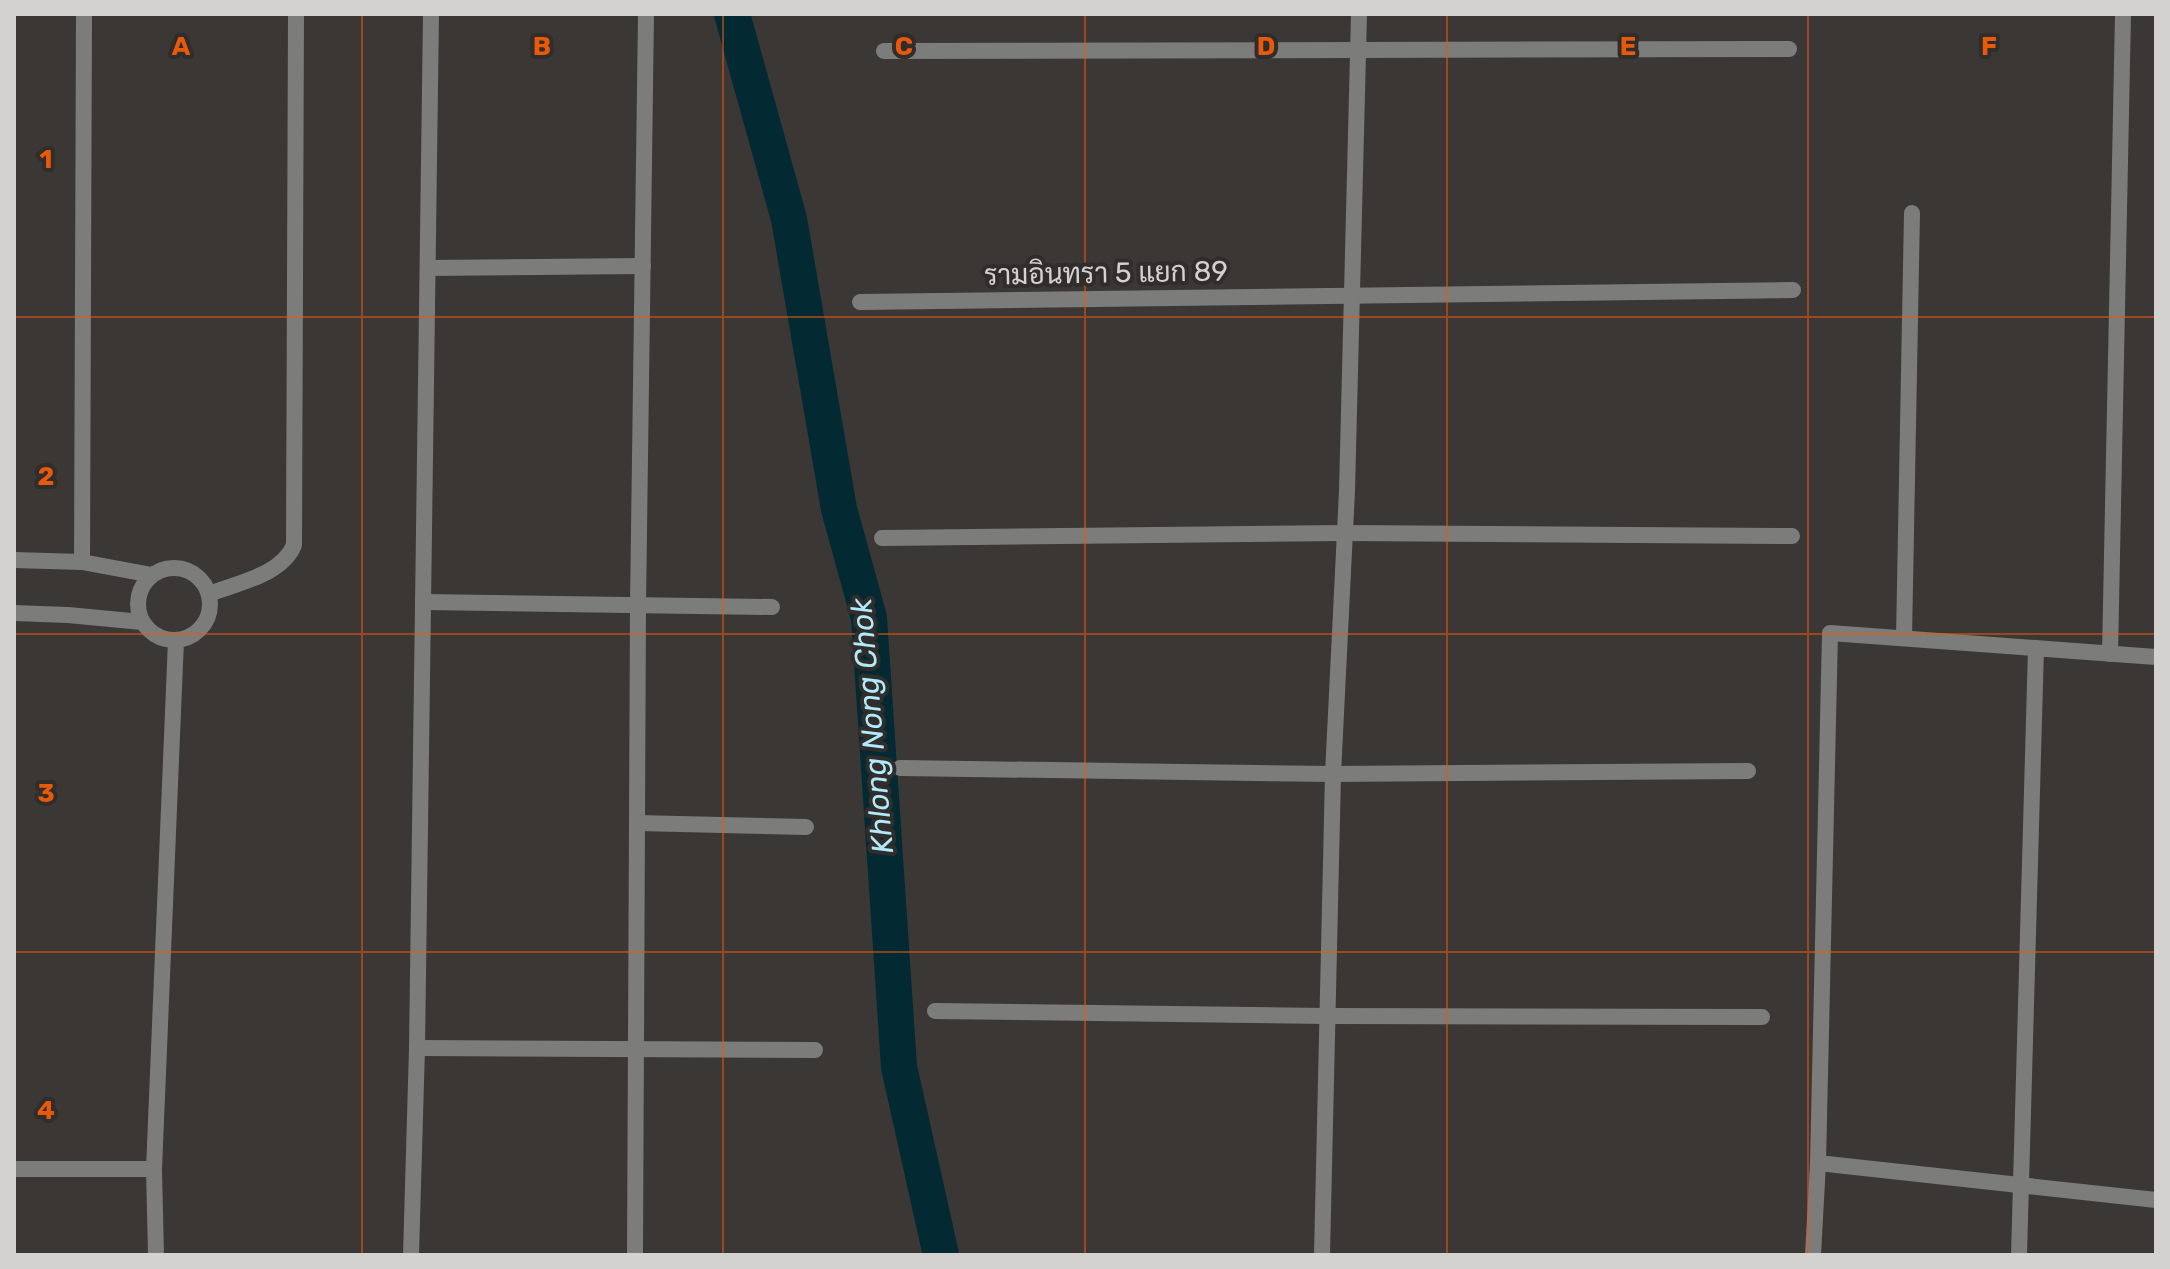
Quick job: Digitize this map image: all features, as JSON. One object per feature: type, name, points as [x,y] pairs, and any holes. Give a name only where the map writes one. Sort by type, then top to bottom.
[{"type":"street","points":[[82,562],[84,14]]},
{"type":"street","points":[[209,594],[278,567],[289,557],[294,545],[296,14]]},
{"type":"street","points":[[411,1255],[417,1048],[431,14]]},
{"type":"street","points":[[635,1255],[638,606],[646,14]]},
{"type":"street","points":[[1322,1255],[1333,774],[1353,295],[1359,14]]},
{"type":"street","points":[[2110,654],[2123,14]]},
{"type":"street","points":[[884,51],[1789,49]]},
{"type":"street","points":[[1904,638],[1912,213]]},
{"type":"street","points":[[428,268],[643,266]]},
{"type":"street","name":"รามอินทรา 5 แยก 89","points":[[860,302],[1793,290]]},
{"type":"street","points":[[882,538],[1344,533],[1792,536]]},
{"type":"street","points":[[14,560],[82,562],[152,575]]},
{"type":"street","points":[[164,568],[178,568],[192,572],[203,581],[210,605],[203,625],[196,632],[176,640],[157,636],[142,622],[138,612],[139,591],[152,575],[164,568]]},
{"type":"street","points":[[423,602],[772,607]]},
{"type":"street","points":[[14,613],[142,622]]},
{"type":"street","points":[[1813,1255],[1818,1163],[1830,633],[2156,657]]},
{"type":"street","points":[[156,1255],[154,1169],[176,640]]},
{"type":"street","points":[[2019,1255],[2036,648]]},
{"type":"street","points":[[900,768],[1333,774],[1748,771]]},
{"type":"street","points":[[637,823],[806,827]]},
{"type":"street","points":[[935,1011],[1762,1017]]},
{"type":"street","points":[[417,1048],[815,1050]]},
{"type":"street","points":[[1818,1163],[2156,1200]]},
{"type":"street","points":[[14,1169],[154,1169]]},
{"type":"waterway","name":"Khlong Nong Chok","points":[[732,14],[789,219],[839,509],[869,618],[899,1067],[941,1255]]}]
